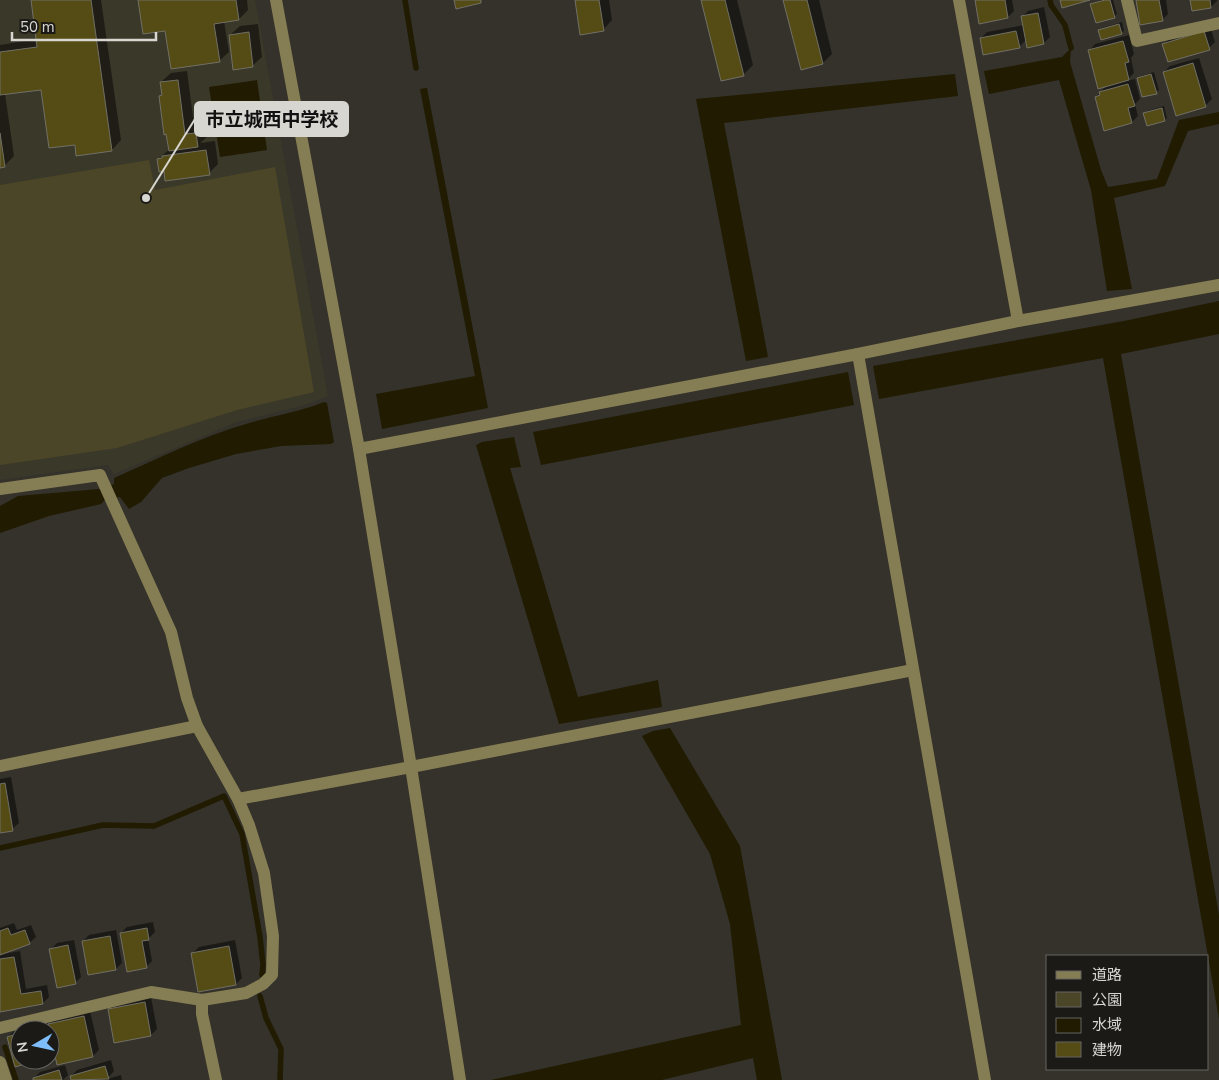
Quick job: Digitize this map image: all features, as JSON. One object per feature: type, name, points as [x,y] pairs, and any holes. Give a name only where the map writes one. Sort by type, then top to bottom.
[{"type":"street","points":[[276,0],[359,449],[460,1080]]},
{"type":"street","points":[[959,0],[1018,322]]},
{"type":"street","points":[[1127,0],[1137,41],[1219,23]]},
{"type":"street","points":[[359,449],[1219,285]]},
{"type":"street","points":[[858,354],[985,1080]]},
{"type":"street","points":[[0,489],[100,475],[171,632],[187,698],[197,726],[238,799],[249,825],[264,873],[273,936],[272,975],[263,984],[246,993],[202,1000],[151,992],[0,1028]]},
{"type":"street","points":[[238,799],[913,670]]},
{"type":"street","points":[[0,766],[197,726]]},
{"type":"street","points":[[202,1000],[202,1014],[216,1080]]},
{"type":"street","points":[[0,1062],[6,1080]]},
{"type":"shaded area","points":[[0,0],[255,0],[328,396],[305,405],[237,422],[114,474],[108,465],[0,480]]},
{"type":"green space","points":[[149,160],[155,190],[275,167],[314,392],[237,410],[117,448],[0,465],[0,185]]},
{"type":"water","points":[[1071,48],[1070,62],[1101,170],[1108,187],[1157,179],[1179,120],[1219,112],[1219,124],[1188,131],[1165,186],[1114,198],[1132,289],[1107,291],[1091,190],[1059,80],[989,94],[984,71],[1062,57]]},
{"type":"water","points":[[955,74],[958,96],[724,123],[768,357],[746,361],[696,99]]},
{"type":"water","points":[[257,80],[267,150],[220,157],[209,87]]},
{"type":"water","points":[[427,88],[488,408],[382,429],[376,394],[475,376],[420,89]]},
{"type":"water","points":[[1219,301],[1219,334],[1121,354],[1219,915],[1219,1019],[1103,358],[879,399],[873,366],[1124,321]]},
{"type":"water","points":[[848,372],[854,405],[541,465],[533,432]]},
{"type":"water","points":[[324,402],[327,403],[334,442],[331,444],[281,446],[236,454],[162,478],[141,502],[129,509],[120,497],[105,500],[101,504],[49,516],[0,533],[0,506],[18,496],[99,489],[114,484],[114,478],[212,435]]},
{"type":"water","points":[[514,437],[521,467],[510,468],[578,697],[658,680],[662,707],[559,724],[476,445],[482,442]]},
{"type":"water","points":[[670,728],[740,846],[782,1080],[757,1080],[753,1058],[662,1080],[491,1080],[741,1025],[730,924],[710,854],[642,736],[653,731]]},
{"type":"building","points":[[31,0],[91,0],[112,151],[76,156],[75,145],[49,148],[41,90],[0,95],[0,52],[37,47]]},
{"type":"building","points":[[138,0],[236,0],[239,20],[214,24],[220,62],[171,69],[165,31],[143,34]]},
{"type":"building","points":[[454,0],[481,0],[481,3],[456,9]]},
{"type":"building","points":[[575,0],[599,0],[604,31],[580,35]]},
{"type":"building","points":[[701,0],[725,0],[744,76],[721,81]]},
{"type":"building","points":[[783,0],[807,0],[823,64],[801,70]]},
{"type":"building","points":[[975,0],[1005,0],[1008,18],[979,24]]},
{"type":"building","points":[[1060,0],[1090,0],[1062,8]]},
{"type":"building","points":[[1110,0],[1115,18],[1096,23],[1090,4]]},
{"type":"building","points":[[1136,0],[1159,0],[1163,21],[1140,25]]},
{"type":"building","points":[[1190,0],[1210,0],[1211,8],[1192,11]]},
{"type":"building","points":[[1038,13],[1044,44],[1027,48],[1021,16]]},
{"type":"building","points":[[1119,24],[1122,34],[1101,40],[1098,30]]},
{"type":"building","points":[[1016,31],[1020,48],[983,55],[980,38]]},
{"type":"building","points":[[1204,31],[1210,50],[1168,62],[1162,44]]},
{"type":"building","points":[[249,32],[253,67],[233,70],[229,35]]},
{"type":"building","points":[[1123,41],[1129,62],[1125,63],[1129,80],[1098,89],[1088,50]]},
{"type":"building","points":[[1193,63],[1206,107],[1176,116],[1163,72]]},
{"type":"building","points":[[1151,74],[1157,94],[1142,97],[1137,78]]},
{"type":"building","points":[[178,80],[185,134],[196,133],[198,147],[169,151],[166,134],[164,135],[159,96],[162,95],[160,82]]},
{"type":"building","points":[[1128,84],[1135,106],[1128,108],[1132,123],[1104,131],[1095,97],[1100,95],[1099,92]]},
{"type":"building","points":[[1162,108],[1165,121],[1147,126],[1143,113]]},
{"type":"building","points":[[0,133],[5,167],[0,168]]},
{"type":"building","points":[[206,150],[210,175],[165,181],[164,171],[159,172],[157,159],[162,158],[162,156]]},
{"type":"building","points":[[5,783],[13,831],[0,833],[0,784]]},
{"type":"building","points":[[8,928],[11,935],[25,930],[30,944],[0,955],[0,931]]},
{"type":"building","points":[[147,928],[149,940],[142,941],[147,968],[127,972],[120,933]]},
{"type":"building","points":[[110,936],[116,970],[88,975],[82,941]]},
{"type":"building","points":[[68,945],[76,984],[57,988],[49,949]]},
{"type":"building","points":[[229,946],[236,985],[198,992],[191,953]]},
{"type":"building","points":[[14,957],[21,994],[41,991],[43,1004],[0,1012],[0,959]]},
{"type":"building","points":[[145,1002],[151,1036],[114,1043],[108,1009]]},
{"type":"building","points":[[84,1016],[93,1057],[60,1064],[60,1021]]},
{"type":"building","points":[[10,1036],[10,1048],[7,1037]]},
{"type":"building","points":[[105,1066],[109,1079],[71,1080],[70,1076]]},
{"type":"building","points":[[59,1070],[62,1080],[33,1080],[33,1078]]},
{"type":"waterway","points":[[405,0],[416,68]]},
{"type":"waterway","points":[[1050,0],[1051,5],[1065,25],[1071,48]]},
{"type":"waterway","points":[[0,848],[103,825],[154,826],[224,796],[242,834],[260,937],[263,965],[262,975]]},
{"type":"waterway","points":[[260,996],[266,1018],[281,1049],[280,1080]]},
{"type":"waterway","points":[[5,1047],[16,1080]]},
{"type":"place","name":"市立城西中学校","points":[[146,198]]}]
